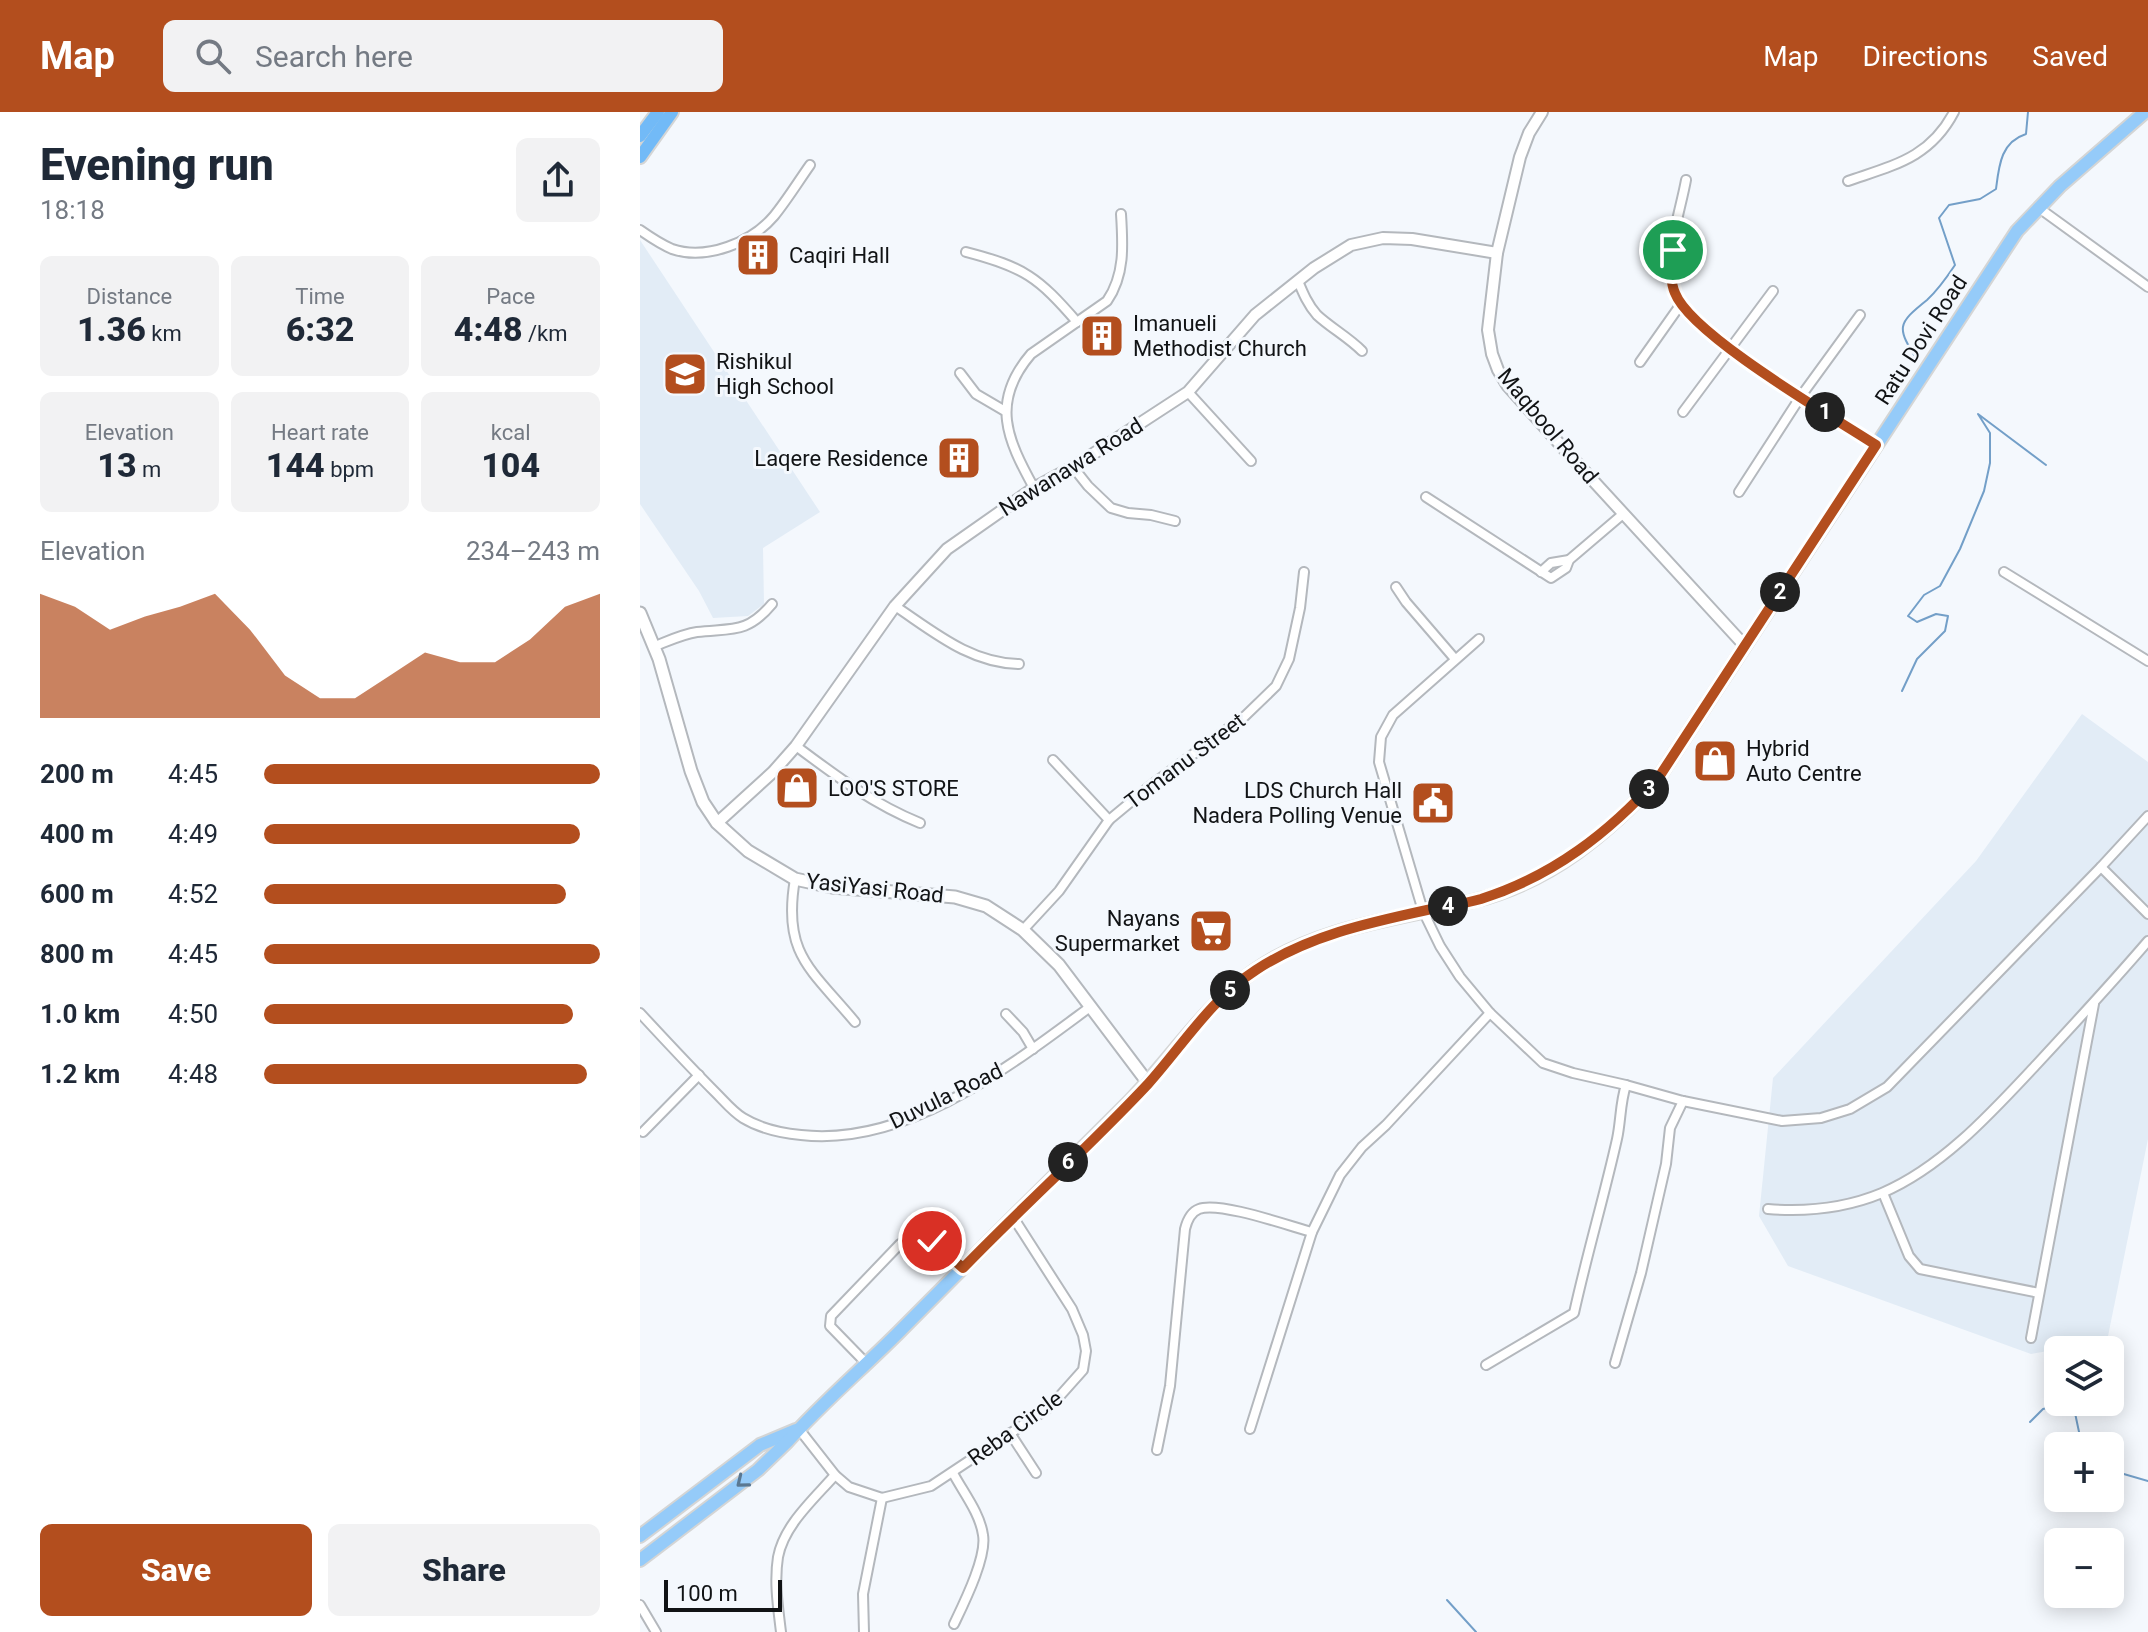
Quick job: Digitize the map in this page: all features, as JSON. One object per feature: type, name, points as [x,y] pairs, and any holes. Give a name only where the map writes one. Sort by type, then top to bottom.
[{"type":"highway","points":[[640,136],[658,112]]},
{"type":"highway","points":[[640,157],[672,112]]},
{"type":"main road","name":"Ratu Dovi Road","points":[[640,1560],[758,1470],[1148,1083],[1207,1011],[1256,970],[1302,944],[1338,931],[1479,899],[1523,883],[1570,859],[1630,809],[1659,777],[2017,231],[2060,186],[2145,112]]},
{"type":"main road","name":"YasiYasi Road","points":[[640,613],[655,646],[691,771],[703,802],[717,823],[748,851],[795,879],[832,887],[955,897],[986,906],[1023,930],[1059,965],[1148,1083]]},
{"type":"main road","name":"Ratu Dovi Road","points":[[640,1536],[760,1445],[799,1429]]},
{"type":"street","name":"Maqbool Road","points":[[1542,112],[1529,133],[1520,157],[1497,253],[1488,330],[1498,370],[1507,385],[1745,646]]},
{"type":"street","points":[[1848,181],[1897,165],[1918,154],[1940,137],[1954,112]]},
{"type":"street","points":[[640,230],[664,245],[689,252],[717,249],[749,238],[772,217],[810,165]]},
{"type":"street","points":[[1686,180],[1671,276],[1674,292],[1681,304],[1693,319],[1729,348],[1876,445]]},
{"type":"street","points":[[2039,208],[2147,285]]},
{"type":"street","points":[[1034,488],[1009,440],[1005,411],[1008,394],[1031,354],[1107,301],[1119,280],[1123,240],[1121,214]]},
{"type":"street","name":"Nawanawa Road","points":[[717,823],[773,772],[796,746],[895,606],[947,549],[1034,488],[1073,467],[1188,392],[1255,315],[1333,254],[1351,245],[1383,238],[1412,239],[1497,253]]},
{"type":"street","points":[[966,252],[1015,267],[1036,279],[1077,322]]},
{"type":"street","points":[[1298,281],[1318,315],[1362,351]]},
{"type":"street","points":[[1683,412],[1773,291]]},
{"type":"street","points":[[1640,362],[1681,304]]},
{"type":"street","points":[[1739,492],[1801,396],[1860,315]]},
{"type":"street","points":[[960,373],[976,394],[1005,411]]},
{"type":"street","points":[[1188,392],[1251,461]]},
{"type":"street","points":[[1073,467],[1111,508],[1175,521]]},
{"type":"street","points":[[1426,497],[1541,572],[1554,577],[1566,568],[1569,560],[1623,514]]},
{"type":"street","points":[[1541,572],[1551,563],[1569,560]]},
{"type":"street","name":"Tomanu Street","points":[[1023,930],[1059,891],[1109,820],[1245,716],[1276,686],[1289,659],[1304,572]]},
{"type":"street","points":[[2004,572],[2148,661]]},
{"type":"street","points":[[1396,587],[1455,659]]},
{"type":"street","points":[[655,646],[697,632],[731,630],[752,624],[772,604]]},
{"type":"street","points":[[895,606],[968,653],[1002,664],[1019,664]]},
{"type":"street","points":[[1479,639],[1393,715],[1378,746],[1381,774],[1423,911],[1440,946],[1460,977],[1490,1013],[1526,1048],[1543,1063],[1573,1073],[1683,1101],[1782,1121],[1821,1118],[1850,1109],[1887,1087],[2148,816]]},
{"type":"street","points":[[796,746],[847,786],[896,814],[920,823]]},
{"type":"street","points":[[1053,760],[1109,820]]},
{"type":"street","points":[[2101,867],[2148,914]]},
{"type":"street","points":[[795,879],[791,902],[795,946],[855,1022]]},
{"type":"street","points":[[1768,1209],[1803,1212],[1883,1193],[1934,1162],[1981,1124],[2148,941]]},
{"type":"street","points":[[2031,1338],[2094,1003]]},
{"type":"street","name":"Duvula Road","points":[[640,1013],[741,1117],[773,1132],[819,1137],[859,1133],[898,1124],[994,1076],[1090,1007]]},
{"type":"street","points":[[1250,1429],[1312,1232],[1340,1175],[1362,1147],[1490,1013]]},
{"type":"street","points":[[1006,1014],[1023,1032],[1033,1049]]},
{"type":"street","points":[[643,1132],[699,1075]]},
{"type":"street","points":[[1486,1365],[1574,1313],[1590,1237],[1618,1136],[1620,1106],[1626,1085]]},
{"type":"street","points":[[1615,1363],[1655,1211],[1668,1155],[1670,1128],[1683,1101]]},
{"type":"street","points":[[1883,1193],[1909,1256],[1920,1269],[2039,1293]]},
{"type":"street","points":[[1157,1450],[1170,1386],[1185,1229],[1190,1215],[1199,1209],[1222,1208],[1312,1232]]},
{"type":"street","name":"Reba Circle","points":[[882,1498],[931,1486],[953,1473],[1050,1407],[1083,1370],[1086,1351],[1072,1309],[1013,1217]]},
{"type":"street","points":[[867,1364],[835,1334],[830,1326],[831,1316],[889,1255],[907,1238],[924,1237],[963,1268]]},
{"type":"street","points":[[799,1429],[835,1475],[849,1487],[882,1498],[863,1594],[864,1632]]},
{"type":"street","points":[[1010,1433],[1036,1473]]},
{"type":"street","points":[[953,1473],[979,1519],[984,1538],[974,1582],[954,1624]]},
{"type":"street","points":[[781,1632],[776,1581],[779,1554],[791,1527],[835,1475]]},
{"type":"street","points":[[640,1605],[656,1632]]},
{"type":"shaded area","name":"Rishikul High School","points":[[640,240],[820,512],[763,548],[764,604],[748,616],[713,618],[699,591],[640,504]]},
{"type":"shaded area","points":[[2082,714],[2148,762],[2148,1139],[2108,1336],[2044,1336],[2044,1352],[2031,1354],[1788,1266],[1759,1216],[1773,1078],[1976,861]]},
{"type":"waterway","points":[[1918,361],[1903,333],[1905,321],[1935,292],[1955,265],[1939,218],[1949,205],[1980,199],[1996,189],[1998,171],[2006,149],[2026,134],[2028,112]]},
{"type":"waterway","points":[[1902,691],[1917,659],[1945,631],[1948,616],[1936,614],[1917,622],[1908,616],[1924,595],[1940,586],[1960,549],[1984,491],[1990,463],[1990,433],[1978,414],[2046,465]]},
{"type":"waterway","points":[[2030,1422],[2043,1409],[2066,1403],[2075,1413],[2079,1432]]},
{"type":"waterway","points":[[2124,1474],[2148,1481]]},
{"type":"waterway","points":[[1447,1600],[1476,1632]]},
{"type":"place","name":"Caqiri Hall","points":[[758,255]]},
{"type":"place","name":"Imanueli Methodist Church","points":[[1102,336]]},
{"type":"place","name":"Rishikul High School","points":[[685,374]]},
{"type":"place","name":"Laqere Residence","points":[[959,458]]},
{"type":"place","name":"Hybrid Auto Centre","points":[[1715,761]]},
{"type":"place","name":"LOO'S STORE","points":[[797,788]]},
{"type":"place","name":"LDS Church Hall Nadera Polling Venue","points":[[1433,803]]},
{"type":"place","name":"Nayans Supermarket","points":[[1211,931]]},
{"type":"route","points":[[932,1241],[963,1268],[1148,1083],[1207,1011],[1256,970],[1302,944],[1350,927],[1479,899],[1523,883],[1570,859],[1599,837],[1659,777],[1876,445],[1744,358],[1693,319],[1674,292],[1671,276],[1673,250]]}]
